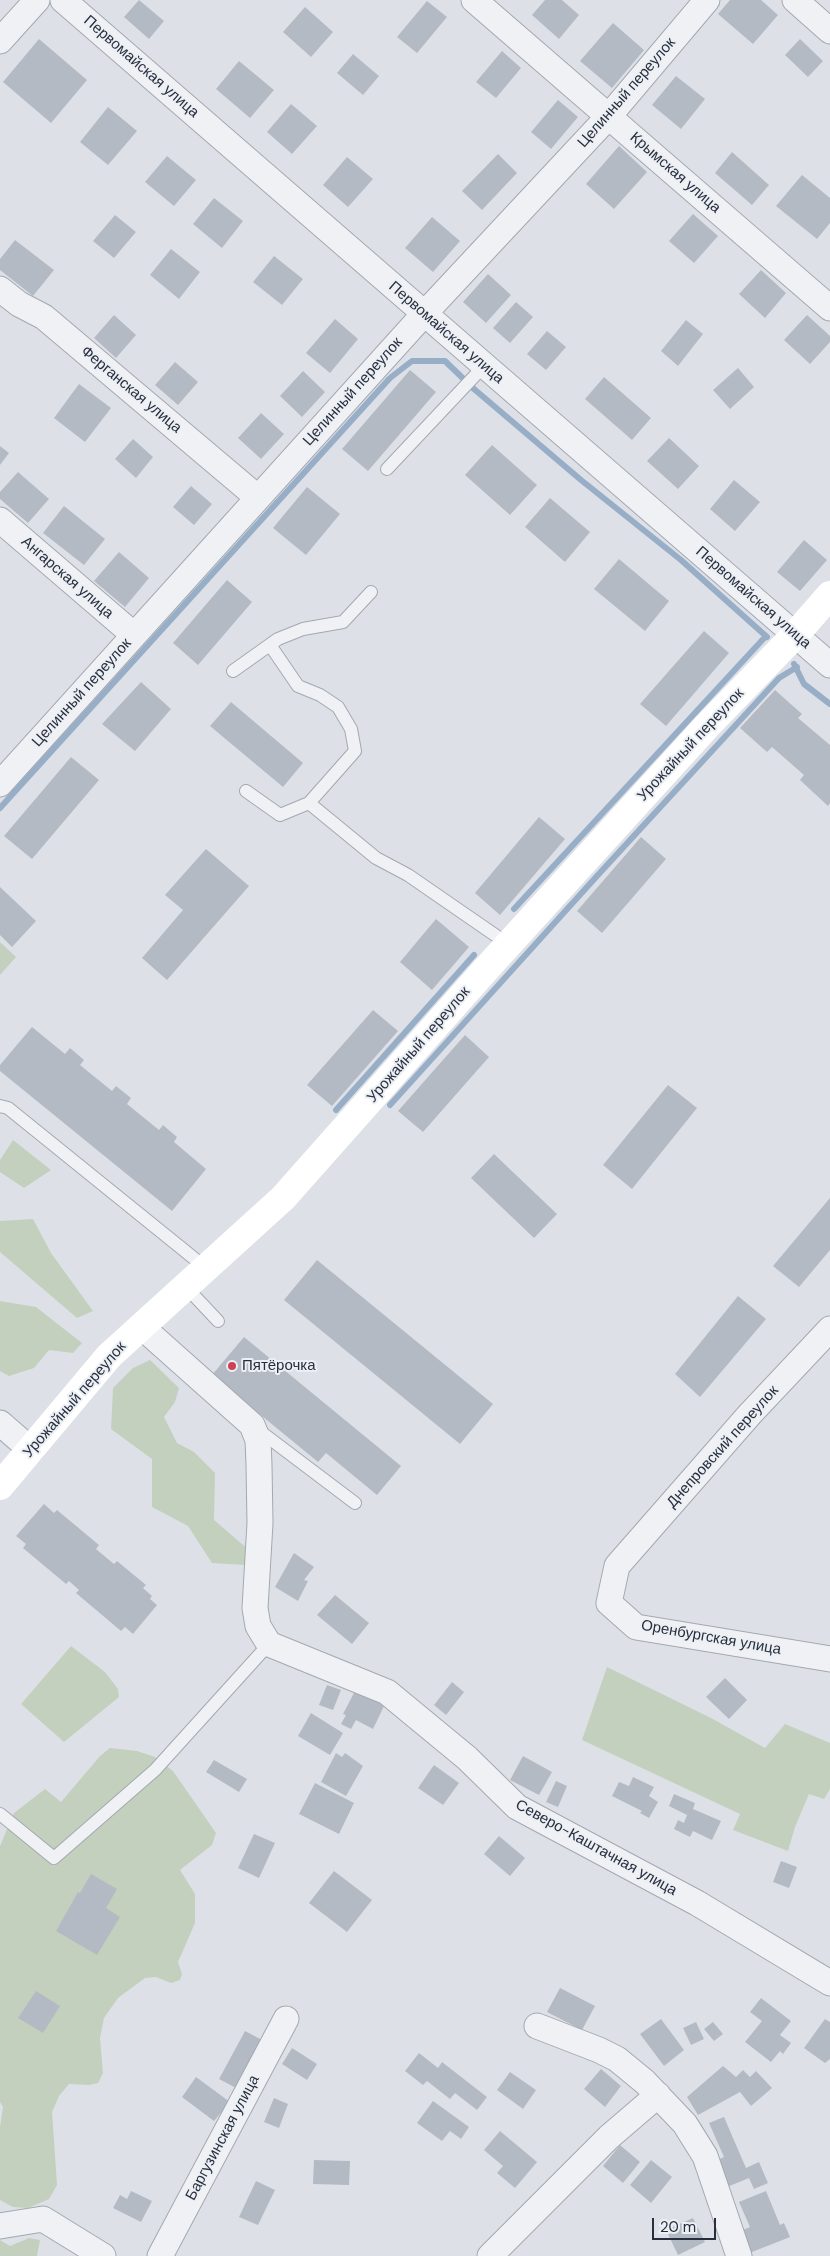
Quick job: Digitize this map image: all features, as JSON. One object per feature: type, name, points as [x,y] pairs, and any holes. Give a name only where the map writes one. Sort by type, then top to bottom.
[{"type":"street","points":[[0,41],[36,0]]},
{"type":"street","name":"Первомайская улица","points":[[63,0],[830,665]]},
{"type":"street","name":"Крымская улица","points":[[474,0],[830,308]]},
{"type":"street","name":"Целинный переулок","points":[[0,784],[424,314],[610,116],[706,0]]},
{"type":"street","points":[[795,0],[830,30]]},
{"type":"street","name":"Ферганская улица","points":[[0,289],[19,304],[44,317],[257,497]]},
{"type":"street","name":"Ангарская улица","points":[[0,520],[134,635]]},
{"type":"street","name":"Урожайный переулок","points":[[0,1486],[109,1356],[283,1198],[508,944],[706,727],[795,635],[830,595]]},
{"type":"street","points":[[144,1325],[152,1336],[252,1425],[258,1440],[260,1523],[256,1608],[258,1626],[270,1644]]},
{"type":"street","name":"Днепровский переулок","points":[[617,1566],[750,1414],[830,1329]]},
{"type":"street","points":[[0,1423],[31,1450]]},
{"type":"street","name":"Оренбургская улица","points":[[617,1566],[608,1603],[636,1627],[830,1659]]},
{"type":"street","name":"Северо-Каштачная улица","points":[[270,1644],[387,1692],[467,1758],[517,1807],[697,1903],[830,1982]]},
{"type":"street","name":"Баргузинская улица","points":[[160,2256],[286,2019]]},
{"type":"street","points":[[537,2026],[617,2059],[658,2095],[685,2124],[705,2156],[739,2256]]},
{"type":"street","points":[[490,2256],[609,2137],[658,2095]]},
{"type":"street","points":[[0,2226],[43,2219],[103,2256]]},
{"type":"lane","points":[[387,470],[484,366]]},
{"type":"lane","points":[[233,671],[278,639],[303,629],[343,622],[371,592]]},
{"type":"lane","points":[[246,792],[280,815],[308,803],[355,751],[351,729],[338,707],[320,695],[298,686],[270,645]]},
{"type":"lane","points":[[308,803],[376,858],[408,875],[508,944]]},
{"type":"lane","points":[[0,1106],[8,1108],[206,1268]]},
{"type":"lane","points":[[186,1287],[218,1322]]},
{"type":"lane","points":[[252,1425],[355,1503]]},
{"type":"lane","points":[[0,1814],[54,1858],[154,1770],[270,1644]]},
{"type":"green space","points":[[0,942],[16,957],[0,975]]},
{"type":"green space","points":[[13,1140],[51,1170],[24,1188],[0,1172],[0,1160]]},
{"type":"green space","points":[[33,1219],[51,1253],[93,1311],[77,1318],[0,1252],[0,1221]]},
{"type":"green space","points":[[0,1301],[36,1307],[82,1343],[73,1353],[49,1350],[34,1368],[9,1376],[0,1371]]},
{"type":"green space","points":[[150,1360],[179,1388],[175,1402],[164,1417],[177,1443],[194,1452],[215,1473],[214,1520],[249,1550],[246,1565],[212,1563],[188,1526],[152,1507],[152,1459],[111,1429],[113,1388],[133,1368]]},
{"type":"green space","points":[[71,1646],[105,1672],[118,1689],[119,1697],[64,1742],[21,1704]]},
{"type":"green space","points":[[607,1667],[711,1718],[765,1748],[785,1724],[830,1743],[830,1789],[824,1799],[809,1794],[795,1827],[788,1851],[733,1830],[740,1814],[582,1740]]},
{"type":"green space","points":[[110,1748],[137,1751],[155,1757],[173,1771],[216,1833],[212,1845],[180,1870],[195,1894],[195,1923],[178,1962],[182,1974],[180,1980],[171,1983],[156,1977],[145,1978],[118,1998],[104,2018],[100,2038],[103,2073],[98,2083],[89,2085],[69,2084],[59,2096],[52,2112],[57,2185],[49,2199],[28,2208],[13,2207],[0,2200],[0,2127],[3,2107],[0,2102],[0,1846],[14,1813],[45,1789],[61,1802],[100,1756]]},
{"type":"green space","points":[[29,2238],[40,2240],[37,2256],[0,2256],[0,2240],[10,2246]]},
{"type":"building","points":[[139,0],[164,21],[149,39],[124,17]]},
{"type":"building","points":[[545,0],[562,0],[579,15],[559,39],[532,15]]},
{"type":"building","points":[[730,0],[761,0],[778,15],[753,44],[718,14]]},
{"type":"building","points":[[427,1],[447,17],[417,53],[397,37]]},
{"type":"building","points":[[305,7],[333,32],[311,57],[283,32]]},
{"type":"building","points":[[613,23],[644,50],[612,88],[580,61]]},
{"type":"building","points":[[39,39],[87,80],[51,123],[3,82]]},
{"type":"building","points":[[800,39],[823,61],[808,77],[785,55]]},
{"type":"building","points":[[502,51],[521,68],[496,98],[476,82]]},
{"type":"building","points":[[353,54],[379,76],[363,95],[337,73]]},
{"type":"building","points":[[239,61],[274,90],[250,118],[216,89]]},
{"type":"building","points":[[676,76],[705,99],[681,129],[652,105]]},
{"type":"building","points":[[558,100],[578,117],[551,149],[531,132]]},
{"type":"building","points":[[291,104],[317,126],[292,154],[267,132]]},
{"type":"building","points":[[108,107],[137,131],[108,165],[80,142]]},
{"type":"building","points":[[619,146],[647,172],[614,209],[586,184]]},
{"type":"building","points":[[732,152],[769,185],[752,205],[715,173]]},
{"type":"building","points":[[498,154],[517,173],[482,210],[462,191]]},
{"type":"building","points":[[167,156],[196,180],[174,206],[145,182]]},
{"type":"building","points":[[347,157],[373,179],[348,207],[323,185]]},
{"type":"building","points":[[802,175],[830,198],[830,223],[817,239],[776,206]]},
{"type":"building","points":[[214,198],[243,221],[222,248],[193,224]]},
{"type":"building","points":[[693,214],[718,236],[694,263],[669,241]]},
{"type":"building","points":[[115,215],[136,232],[114,258],[93,241]]},
{"type":"building","points":[[432,217],[460,241],[433,272],[405,248]]},
{"type":"building","points":[[15,240],[54,270],[33,296],[0,270],[0,259]]},
{"type":"building","points":[[171,249],[200,272],[179,299],[150,275]]},
{"type":"building","points":[[274,256],[303,279],[282,305],[253,282]]},
{"type":"building","points":[[761,270],[786,293],[765,318],[739,294]]},
{"type":"building","points":[[488,274],[511,295],[486,323],[463,302]]},
{"type":"building","points":[[516,302],[533,317],[510,343],[493,328]]},
{"type":"building","points":[[114,315],[136,335],[116,358],[94,338]]},
{"type":"building","points":[[807,315],[830,336],[830,342],[810,364],[784,340]]},
{"type":"building","points":[[335,319],[358,339],[330,373],[306,353]]},
{"type":"building","points":[[686,320],[703,334],[678,366],[661,351]]},
{"type":"building","points":[[547,331],[566,347],[546,370],[527,354]]},
{"type":"building","points":[[175,362],[198,382],[178,405],[155,385]]},
{"type":"building","points":[[738,368],[754,387],[730,409],[713,390]]},
{"type":"building","points":[[410,370],[436,392],[368,471],[342,449]]},
{"type":"building","points":[[303,371],[325,392],[302,417],[280,396]]},
{"type":"building","points":[[604,377],[651,418],[632,440],[585,399]]},
{"type":"building","points":[[79,384],[111,408],[85,442],[54,418]]},
{"type":"building","points":[[261,413],[284,434],[261,459],[238,438]]},
{"type":"building","points":[[669,438],[699,466],[678,489],[647,461]]},
{"type":"building","points":[[133,439],[153,457],[136,478],[115,459]]},
{"type":"building","points":[[492,445],[537,485],[510,515],[465,475]]},
{"type":"building","points":[[0,446],[9,453],[0,465]]},
{"type":"building","points":[[18,472],[49,499],[28,523],[0,499],[0,492]]},
{"type":"building","points":[[734,480],[760,502],[735,531],[710,509]]},
{"type":"building","points":[[191,486],[212,504],[194,525],[173,507]]},
{"type":"building","points":[[307,487],[340,514],[306,555],[273,528]]},
{"type":"building","points":[[550,498],[590,532],[565,562],[525,527]]},
{"type":"building","points":[[64,506],[105,539],[84,565],[43,533]]},
{"type":"building","points":[[804,540],[827,560],[800,591],[777,572]]},
{"type":"building","points":[[119,552],[149,578],[125,607],[94,581]]},
{"type":"building","points":[[619,559],[669,601],[645,631],[594,589]]},
{"type":"building","points":[[227,580],[252,602],[198,665],[173,643]]},
{"type":"building","points":[[704,631],[729,653],[666,726],[640,704]]},
{"type":"building","points":[[141,682],[171,709],[135,751],[102,724]]},
{"type":"building","points":[[775,690],[802,714],[798,718],[830,745],[830,803],[828,806],[800,780],[804,775],[772,747],[767,752],[740,728]]},
{"type":"building","points":[[231,702],[303,763],[283,787],[210,726]]},
{"type":"building","points":[[71,757],[99,780],[32,859],[4,836]]},
{"type":"building","points":[[539,817],[565,839],[500,915],[475,893]]},
{"type":"building","points":[[641,837],[666,859],[602,933],[577,911]]},
{"type":"building","points":[[206,849],[249,886],[167,980],[142,958],[183,910],[165,895]]},
{"type":"building","points":[[0,887],[36,921],[12,947],[0,935]]},
{"type":"building","points":[[436,919],[469,947],[432,990],[400,962]]},
{"type":"building","points":[[373,1010],[398,1031],[332,1106],[307,1085]]},
{"type":"building","points":[[32,1027],[65,1054],[70,1048],[84,1060],[80,1065],[112,1091],[116,1086],[131,1098],[127,1104],[159,1130],[163,1125],[177,1137],[174,1142],[206,1169],[172,1211],[0,1071],[0,1065]]},
{"type":"building","points":[[465,1035],[489,1057],[423,1132],[398,1111]]},
{"type":"building","points":[[668,1085],[697,1108],[632,1189],[603,1165]]},
{"type":"building","points":[[494,1154],[557,1214],[534,1238],[471,1178]]},
{"type":"building","points":[[830,1198],[830,1250],[799,1287],[773,1266]]},
{"type":"building","points":[[317,1260],[493,1404],[460,1444],[284,1300]]},
{"type":"building","points":[[738,1296],[766,1319],[700,1397],[675,1374]]},
{"type":"building","points":[[244,1337],[401,1466],[377,1495],[326,1453],[318,1462],[212,1375]]},
{"type":"building","points":[[44,1504],[54,1513],[57,1510],[99,1545],[96,1549],[114,1564],[117,1561],[146,1585],[143,1588],[152,1596],[150,1599],[157,1605],[133,1634],[125,1627],[121,1631],[76,1593],[79,1590],[69,1581],[66,1584],[23,1548],[26,1544],[16,1536]]},
{"type":"building","points":[[294,1553],[314,1567],[304,1580],[308,1581],[298,1601],[275,1587]]},
{"type":"building","points":[[335,1595],[369,1623],[352,1644],[317,1615]]},
{"type":"building","points":[[725,1678],[747,1700],[729,1719],[706,1697]]},
{"type":"building","points":[[452,1682],[464,1692],[446,1715],[434,1705]]},
{"type":"building","points":[[327,1685],[341,1690],[333,1710],[319,1705]]},
{"type":"building","points":[[356,1689],[385,1704],[373,1729],[356,1720],[351,1729],[341,1724],[346,1715],[343,1714]]},
{"type":"building","points":[[311,1713],[343,1733],[330,1755],[298,1736]]},
{"type":"building","points":[[336,1753],[342,1757],[345,1753],[363,1766],[346,1796],[321,1782]]},
{"type":"building","points":[[523,1756],[552,1772],[539,1795],[510,1780]]},
{"type":"building","points":[[214,1760],[247,1779],[239,1792],[206,1772]]},
{"type":"building","points":[[434,1765],[459,1783],[443,1805],[418,1788]]},
{"type":"building","points":[[633,1777],[654,1787],[649,1796],[658,1802],[649,1818],[640,1813],[642,1811],[612,1796],[619,1782],[629,1786]]},
{"type":"building","points":[[556,1781],[567,1786],[558,1807],[546,1802]]},
{"type":"building","points":[[315,1783],[354,1803],[339,1834],[299,1814]]},
{"type":"building","points":[[674,1794],[695,1803],[693,1809],[721,1821],[712,1840],[693,1831],[690,1837],[674,1829],[678,1820],[684,1823],[687,1815],[669,1806]]},
{"type":"building","points":[[254,1834],[275,1843],[259,1878],[238,1868]]},
{"type":"building","points":[[499,1836],[525,1858],[510,1876],[484,1854]]},
{"type":"building","points":[[781,1861],[797,1867],[789,1888],[773,1882]]},
{"type":"building","points":[[334,1871],[372,1900],[347,1932],[309,1903]]},
{"type":"building","points":[[91,1874],[117,1889],[106,1908],[120,1917],[97,1955],[56,1931],[78,1892],[80,1893]]},
{"type":"building","points":[[560,1988],[595,2006],[582,2030],[547,2012]]},
{"type":"building","points":[[36,1991],[60,2006],[43,2033],[18,2018]]},
{"type":"building","points":[[761,1998],[791,2021],[780,2035],[791,2043],[783,2054],[780,2051],[771,2062],[745,2042],[762,2021],[750,2012]]},
{"type":"building","points":[[661,2019],[684,2050],[664,2066],[640,2034]]},
{"type":"building","points":[[825,2019],[830,2022],[830,2059],[825,2063],[804,2048]]},
{"type":"building","points":[[696,2022],[704,2039],[691,2045],[683,2028]]},
{"type":"building","points":[[713,2022],[723,2034],[714,2041],[704,2029]]},
{"type":"building","points":[[245,2031],[264,2041],[238,2089],[219,2079]]},
{"type":"building","points":[[292,2048],[317,2064],[307,2080],[282,2064]]},
{"type":"building","points":[[419,2053],[438,2068],[442,2062],[487,2097],[477,2110],[455,2093],[450,2099],[427,2081],[423,2085],[405,2071]]},
{"type":"building","points":[[723,2066],[736,2077],[743,2070],[750,2077],[756,2071],[772,2088],[751,2106],[740,2092],[698,2115],[687,2097]]},
{"type":"building","points":[[601,2069],[621,2086],[605,2107],[584,2089]]},
{"type":"building","points":[[510,2072],[536,2090],[523,2109],[497,2090]]},
{"type":"building","points":[[196,2077],[230,2102],[214,2121],[182,2097]]},
{"type":"building","points":[[274,2098],[288,2104],[279,2128],[264,2122]]},
{"type":"building","points":[[433,2101],[469,2127],[461,2139],[450,2131],[442,2141],[417,2123]]},
{"type":"building","points":[[724,2117],[746,2168],[759,2162],[768,2183],[754,2189],[749,2178],[727,2187],[715,2161],[724,2157],[709,2123]]},
{"type":"building","points":[[500,2131],[537,2162],[515,2188],[497,2173],[503,2166],[484,2150]]},
{"type":"building","points":[[620,2145],[640,2162],[623,2183],[603,2166]]},
{"type":"building","points":[[314,2160],[350,2161],[349,2185],[313,2184]]},
{"type":"building","points":[[651,2160],[672,2177],[651,2203],[630,2185]]},
{"type":"building","points":[[256,2181],[275,2190],[258,2225],[239,2217]]},
{"type":"building","points":[[131,2191],[152,2201],[141,2222],[113,2208],[120,2195],[127,2199]]},
{"type":"building","points":[[766,2191],[780,2225],[784,2223],[790,2237],[747,2254],[738,2232],[750,2227],[739,2202]]},
{"type":"building","points":[[693,2218],[705,2242],[678,2255],[666,2230]]},
{"type":"waterway","points":[[0,808],[390,378],[412,361],[445,361],[474,389],[581,480],[681,560],[767,637]]},
{"type":"waterway","points":[[514,909],[766,636]]},
{"type":"waterway","points":[[794,664],[804,684],[830,704]]},
{"type":"waterway","points":[[390,1105],[779,678],[797,667]]},
{"type":"waterway","points":[[336,1110],[474,955]]},
{"type":"place","name":"Пятёрочка","points":[[232,1366]]}]
